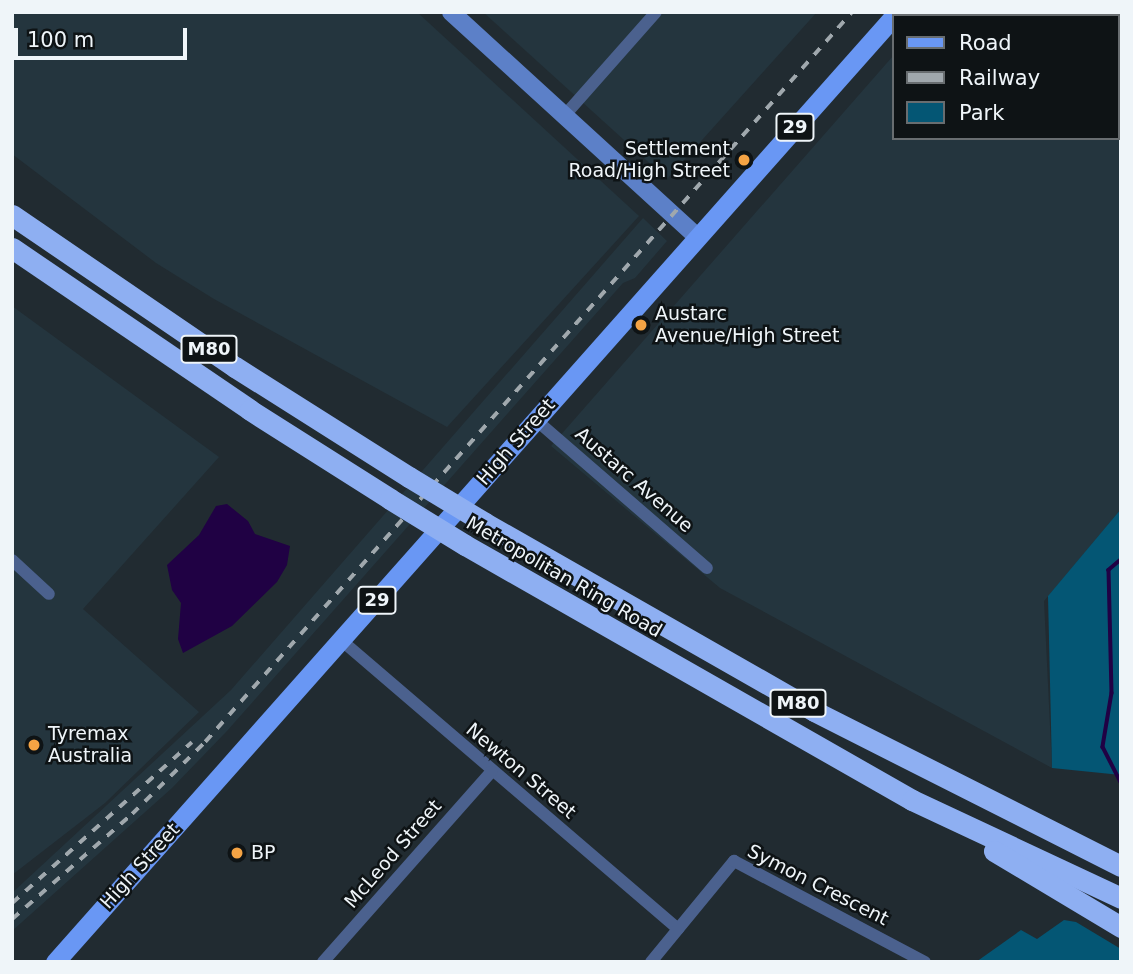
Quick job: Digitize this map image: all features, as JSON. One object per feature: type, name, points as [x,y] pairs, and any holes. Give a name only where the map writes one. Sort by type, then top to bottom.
[{"type":"highway","name":"Metropolitan Ring Road","points":[[12,215],[235,367],[485,523],[814,711],[1121,866]]},
{"type":"highway","name":"Metropolitan Ring Road","points":[[12,248],[250,410],[465,545],[912,800],[1121,898]]},
{"type":"highway","points":[[912,800],[1121,927]]},
{"type":"main road","points":[[451,12],[697,237]]},
{"type":"main road","name":"High Street","points":[[55,962],[892,18]]},
{"type":"street","points":[[565,115],[656,12]]},
{"type":"street","name":"Austarc Avenue","points":[[536,420],[707,568]]},
{"type":"street","points":[[12,560],[49,594]]},
{"type":"street","name":"Newton Street","points":[[341,640],[491,772],[678,929]]},
{"type":"street","name":"McLeod Street","points":[[323,962],[491,772]]},
{"type":"street","name":"Symon Crescent","points":[[678,929],[734,861],[925,962]]},
{"type":"street","points":[[651,962],[678,929]]},
{"type":"shaded area","points":[[12,12],[417,12],[639,216],[447,427],[214,299],[156,263],[12,154]]},
{"type":"shaded area","points":[[483,12],[817,12],[667,179]]},
{"type":"shaded area","points":[[1121,12],[1121,509],[1044,601],[1052,768],[720,588],[551,446],[892,57],[892,140],[1119,140],[1119,14],[930,14]]},
{"type":"shaded area","points":[[643,218],[667,241],[635,278],[623,283],[227,731],[172,788],[12,931],[12,893],[231,690]]},
{"type":"shaded area","points":[[12,306],[219,457],[83,609],[199,712],[105,803],[12,875]]},
{"type":"shaded area","points":[[227,504],[248,521],[255,534],[290,546],[287,565],[277,582],[232,626],[183,653],[178,639],[181,603],[172,590],[167,565],[199,535],[216,506]]},
{"type":"green space","points":[[1121,509],[1121,775],[1052,768],[1048,596]]},
{"type":"green space","points":[[1064,920],[1076,922],[1121,949],[1121,962],[976,962],[1021,930],[1037,939]]},
{"type":"waterway","points":[[1121,560],[1109,570],[1112,693],[1103,747],[1121,782]]},
{"type":"railway","points":[[12,919],[132,814],[205,742],[852,12]]},
{"type":"railway","points":[[12,903],[192,742]]},
{"type":"place","name":"Settlement Road/High Street","points":[[744,160]]},
{"type":"place","name":"Austarc Avenue/High Street","points":[[641,325]]},
{"type":"place","name":"Tyremax Australia","points":[[34,745]]},
{"type":"place","name":"BP","points":[[237,853]]}]
